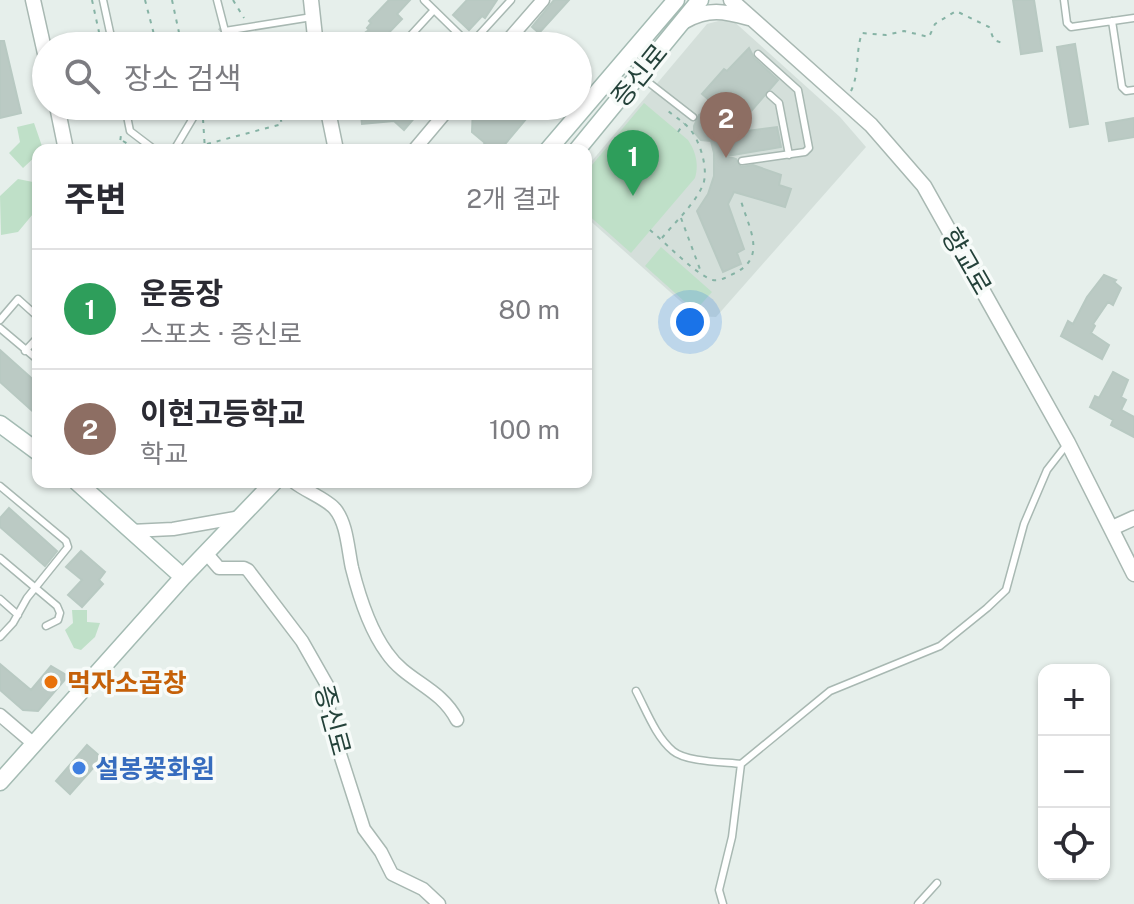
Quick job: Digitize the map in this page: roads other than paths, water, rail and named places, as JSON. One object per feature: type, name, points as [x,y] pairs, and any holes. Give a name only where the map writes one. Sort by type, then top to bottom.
[{"type":"main road","name":"증신로","points":[[592,98],[676,0]]},
{"type":"main road","name":"증신로","points":[[582,144],[700,0]]},
{"type":"main road","name":"증신로","points":[[553,144],[574,120]]},
{"type":"main road","points":[[0,424],[32,448]]},
{"type":"main road","points":[[84,488],[183,577]]},
{"type":"main road","points":[[0,782],[183,577],[268,488]]},
{"type":"street","points":[[33,0],[40,32]]},
{"type":"street","points":[[311,0],[314,32]]},
{"type":"street","points":[[515,32],[543,0]]},
{"type":"street","name":"향교로","points":[[731,0],[871,125],[924,186],[1068,443],[1134,574]]},
{"type":"street","points":[[739,0],[751,18]]},
{"type":"street","points":[[681,23],[715,10],[751,18]]},
{"type":"street","points":[[60,120],[65,144]]},
{"type":"street","points":[[330,120],[335,144]]},
{"type":"street","points":[[419,144],[439,120]]},
{"type":"street","points":[[302,488],[330,504],[340,516],[358,586],[375,632],[388,654],[402,670],[443,698],[457,720]]},
{"type":"street","points":[[131,531],[173,529],[241,517]]},
{"type":"street","points":[[1112,528],[1134,518]]},
{"type":"street","name":"증신로","points":[[206,553],[219,568],[248,570],[302,641],[327,685],[330,723],[364,829],[392,874],[423,889],[439,904]]},
{"type":"street","points":[[0,715],[34,744]]},
{"type":"lane","points":[[103,0],[110,32]]},
{"type":"lane","points":[[217,0],[225,31],[312,17]]},
{"type":"lane","points":[[424,0],[455,32]]},
{"type":"lane","points":[[481,32],[511,0]]},
{"type":"lane","points":[[1064,0],[1070,26],[1134,18]]},
{"type":"lane","points":[[414,32],[433,11]]},
{"type":"lane","points":[[1112,21],[1122,87],[1126,91],[1134,90]]},
{"type":"lane","points":[[742,161],[805,152],[809,148],[798,90],[758,54]]},
{"type":"lane","points":[[798,90],[813,73]]},
{"type":"lane","points":[[639,75],[692,116]]},
{"type":"lane","points":[[770,95],[779,103],[789,155]]},
{"type":"lane","points":[[128,120],[130,131],[147,144]]},
{"type":"lane","points":[[178,144],[192,120]]},
{"type":"lane","points":[[0,320],[17,299],[32,312]]},
{"type":"lane","points":[[0,328],[32,356]]},
{"type":"lane","points":[[25,351],[32,343]]},
{"type":"lane","points":[[723,904],[719,890],[732,837],[741,764],[830,691],[940,646],[1006,590],[1024,524],[1047,470],[1068,443]]},
{"type":"lane","points":[[0,486],[67,544],[66,552],[0,637]]},
{"type":"lane","points":[[0,558],[57,606],[60,613],[56,623],[46,626]]},
{"type":"lane","points":[[0,599],[18,615]]},
{"type":"lane","points":[[636,691],[652,723],[674,752],[697,759],[741,764]]},
{"type":"lane","points":[[918,904],[937,883]]},
{"type":"place","name":"이현고등학교","points":[[726,158]]},
{"type":"place","name":"운동장","points":[[633,196]]},
{"type":"place","name":"먹자소곱창","points":[[51,682]]},
{"type":"place","name":"설봉꽃화원","points":[[79,768]]}]
